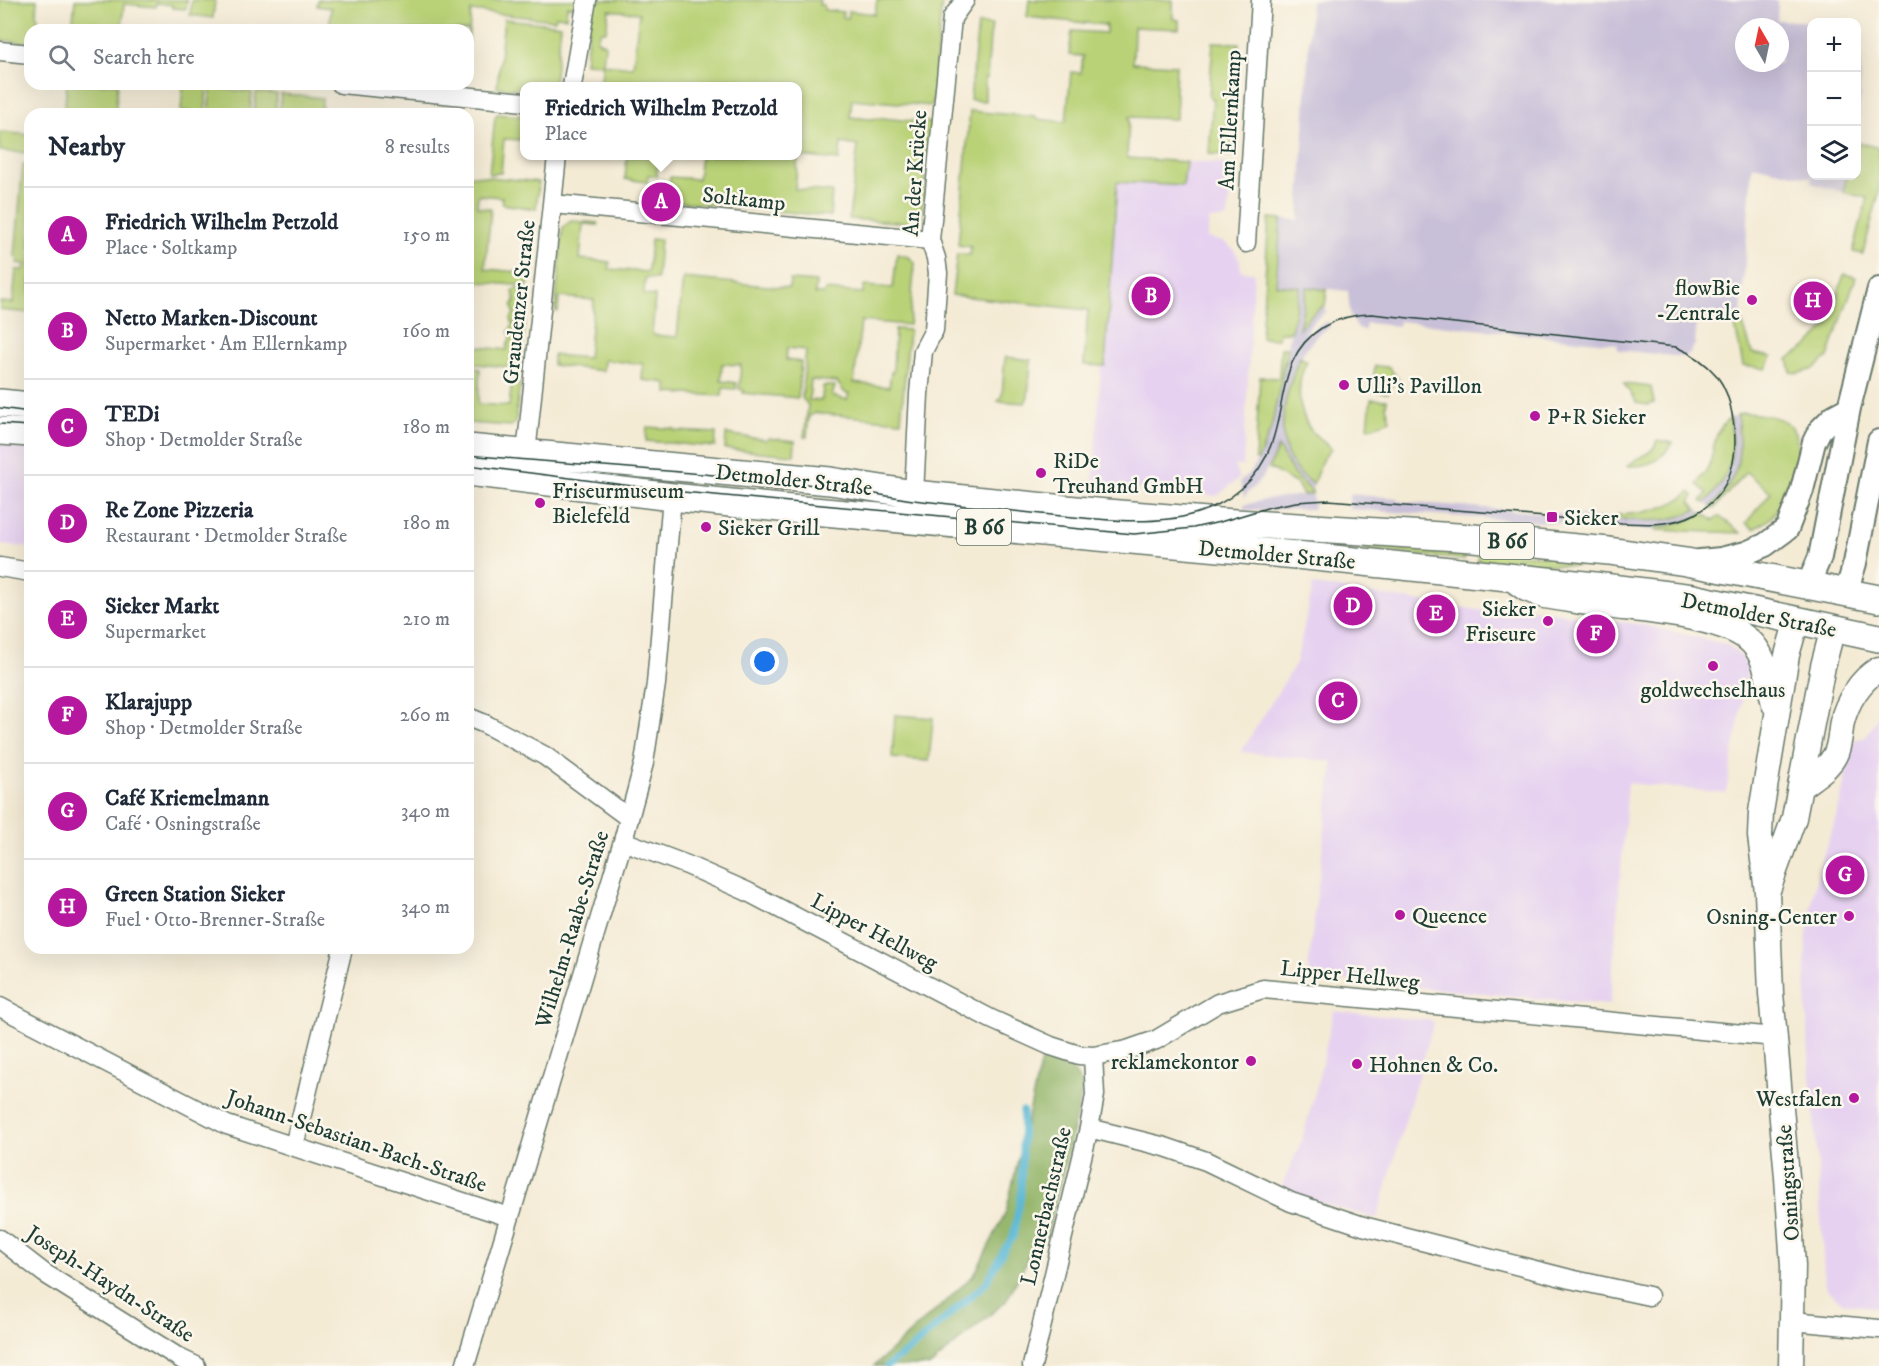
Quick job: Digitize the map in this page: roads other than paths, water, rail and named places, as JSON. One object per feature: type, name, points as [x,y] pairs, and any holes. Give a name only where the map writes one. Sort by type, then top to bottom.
[{"type":"main road","points":[[0,403],[24,405]]},
{"type":"main road","points":[[0,431],[24,433]]},
{"type":"main road","name":"Detmolder Straße","points":[[474,449],[830,481],[914,494],[1168,519],[1473,538],[1609,551],[1686,562],[1879,599]]},
{"type":"main road","points":[[672,496],[674,466]]},
{"type":"main road","name":"Detmolder Straße","points":[[474,473],[672,496],[1509,576],[1693,598],[1879,638]]},
{"type":"main road","points":[[1509,576],[1526,589],[1544,596],[1695,619],[1738,633],[1747,639],[1761,656],[1767,672],[1776,717]]},
{"type":"main road","points":[[1797,620],[1808,585]]},
{"type":"main road","points":[[1833,628],[1846,593]]},
{"type":"main road","name":"Osningstraße","points":[[1791,1366],[1793,1266],[1774,1037],[1767,892],[1760,837],[1761,812],[1776,717],[1787,655],[1797,620]]},
{"type":"main road","name":"Osningstraße","points":[[1767,892],[1794,818],[1823,666],[1833,628]]},
{"type":"main road","points":[[1800,787],[1827,766],[1837,753],[1842,721],[1851,699],[1872,673],[1879,669]]},
{"type":"street","points":[[573,82],[586,0]]},
{"type":"street","name":"An der Krücke","points":[[914,494],[923,351],[934,330],[938,273],[930,240],[952,18],[965,0]]},
{"type":"street","name":"Am Ellernkamp","points":[[1246,243],[1261,0]]},
{"type":"street","points":[[0,51],[24,53]]},
{"type":"street","points":[[402,90],[520,102]]},
{"type":"street","name":"Graudenzer Straße","points":[[526,454],[557,160]]},
{"type":"street","name":"Soltkamp","points":[[553,204],[930,240]]},
{"type":"street","points":[[1808,585],[1820,557],[1849,408],[1879,289]]},
{"type":"street","name":"B 66","points":[[1686,562],[1721,559],[1746,553],[1765,544],[1787,529],[1802,490],[1820,430],[1834,416],[1849,408]]},
{"type":"street","points":[[1846,593],[1855,562],[1879,441]]},
{"type":"street","name":"Wilhelm-Raabe-Straße","points":[[465,1366],[623,841],[644,763],[656,684],[672,496]]},
{"type":"street","points":[[1868,496],[1879,535]]},
{"type":"street","points":[[0,567],[24,571]]},
{"type":"street","points":[[474,720],[545,756],[629,818]]},
{"type":"street","name":"Lipper Hellweg","points":[[623,841],[687,865],[746,891],[1020,1033],[1078,1054],[1093,1056],[1127,1050],[1156,1040],[1218,1003],[1263,989],[1774,1037]]},
{"type":"street","points":[[294,1146],[342,954]]},
{"type":"street","name":"Johann-Sebastian-Bach-Straße","points":[[0,1007],[227,1125],[509,1217]]},
{"type":"street","name":"Lonnerbachstraße","points":[[1032,1366],[1089,1128],[1095,1095],[1093,1056]]},
{"type":"street","points":[[1089,1128],[1165,1147],[1206,1161],[1291,1202],[1363,1226],[1570,1279],[1649,1296]]},
{"type":"street","name":"Joseph-Haydn-Straße","points":[[0,1239],[44,1273],[181,1359],[196,1366]]},
{"type":"street","points":[[1792,1321],[1879,1329]]},
{"type":"waterway","points":[[887,1366],[912,1348],[986,1283],[1013,1237],[1021,1195],[1023,1111]]},
{"type":"tram line","points":[[474,455],[786,482],[913,500],[1077,518],[1138,521],[1177,518],[1207,510],[1219,504],[1241,489],[1258,470],[1271,445],[1291,365],[1298,351],[1309,338],[1323,327],[1341,319],[1372,314],[1676,347],[1693,355],[1713,371],[1720,380],[1730,404],[1735,444],[1731,471],[1718,495],[1695,514],[1678,521],[1650,524],[1622,523],[1328,500],[1296,502],[1270,507],[1193,528],[1134,534],[672,491],[474,466]]},
{"type":"tram line","points":[[0,408],[24,411]]},
{"type":"tram line","points":[[0,424],[24,426]]},
{"type":"place","name":"Friedrich Wilhelm Petzold","points":[[661,202]]},
{"type":"place","name":"Netto Marken-Discount","points":[[1151,296]]},
{"type":"place","name":"flowBie -Zentrale","points":[[1752,300]]},
{"type":"place","name":"Green Station Sieker","points":[[1813,301]]},
{"type":"place","name":"Ulli's Pavillon","points":[[1344,385]]},
{"type":"place","name":"P+R Sieker","points":[[1535,416]]},
{"type":"place","name":"RiDe Treuhand GmbH","points":[[1041,473]]},
{"type":"place","name":"Friseurmuseum Bielefeld","points":[[540,503]]},
{"type":"place","name":"Sieker","points":[[1552,517]]},
{"type":"place","name":"Sieker Grill","points":[[706,527]]},
{"type":"place","name":"Re Zone Pizzeria","points":[[1353,606]]},
{"type":"place","name":"Sieker Markt","points":[[1436,614]]},
{"type":"place","name":"Sieker Friseure","points":[[1548,621]]},
{"type":"place","name":"Klarajupp","points":[[1596,634]]},
{"type":"place","name":"goldwechselhaus","points":[[1713,666]]},
{"type":"place","name":"TEDi","points":[[1338,701]]},
{"type":"place","name":"Café Kriemelmann","points":[[1845,875]]},
{"type":"place","name":"Queence","points":[[1400,915]]},
{"type":"place","name":"Osning-Center","points":[[1849,916]]},
{"type":"place","name":"reklamekontor","points":[[1251,1061]]},
{"type":"place","name":"Hohnen & Co.","points":[[1357,1064]]},
{"type":"place","name":"Westfalen","points":[[1854,1098]]}]
